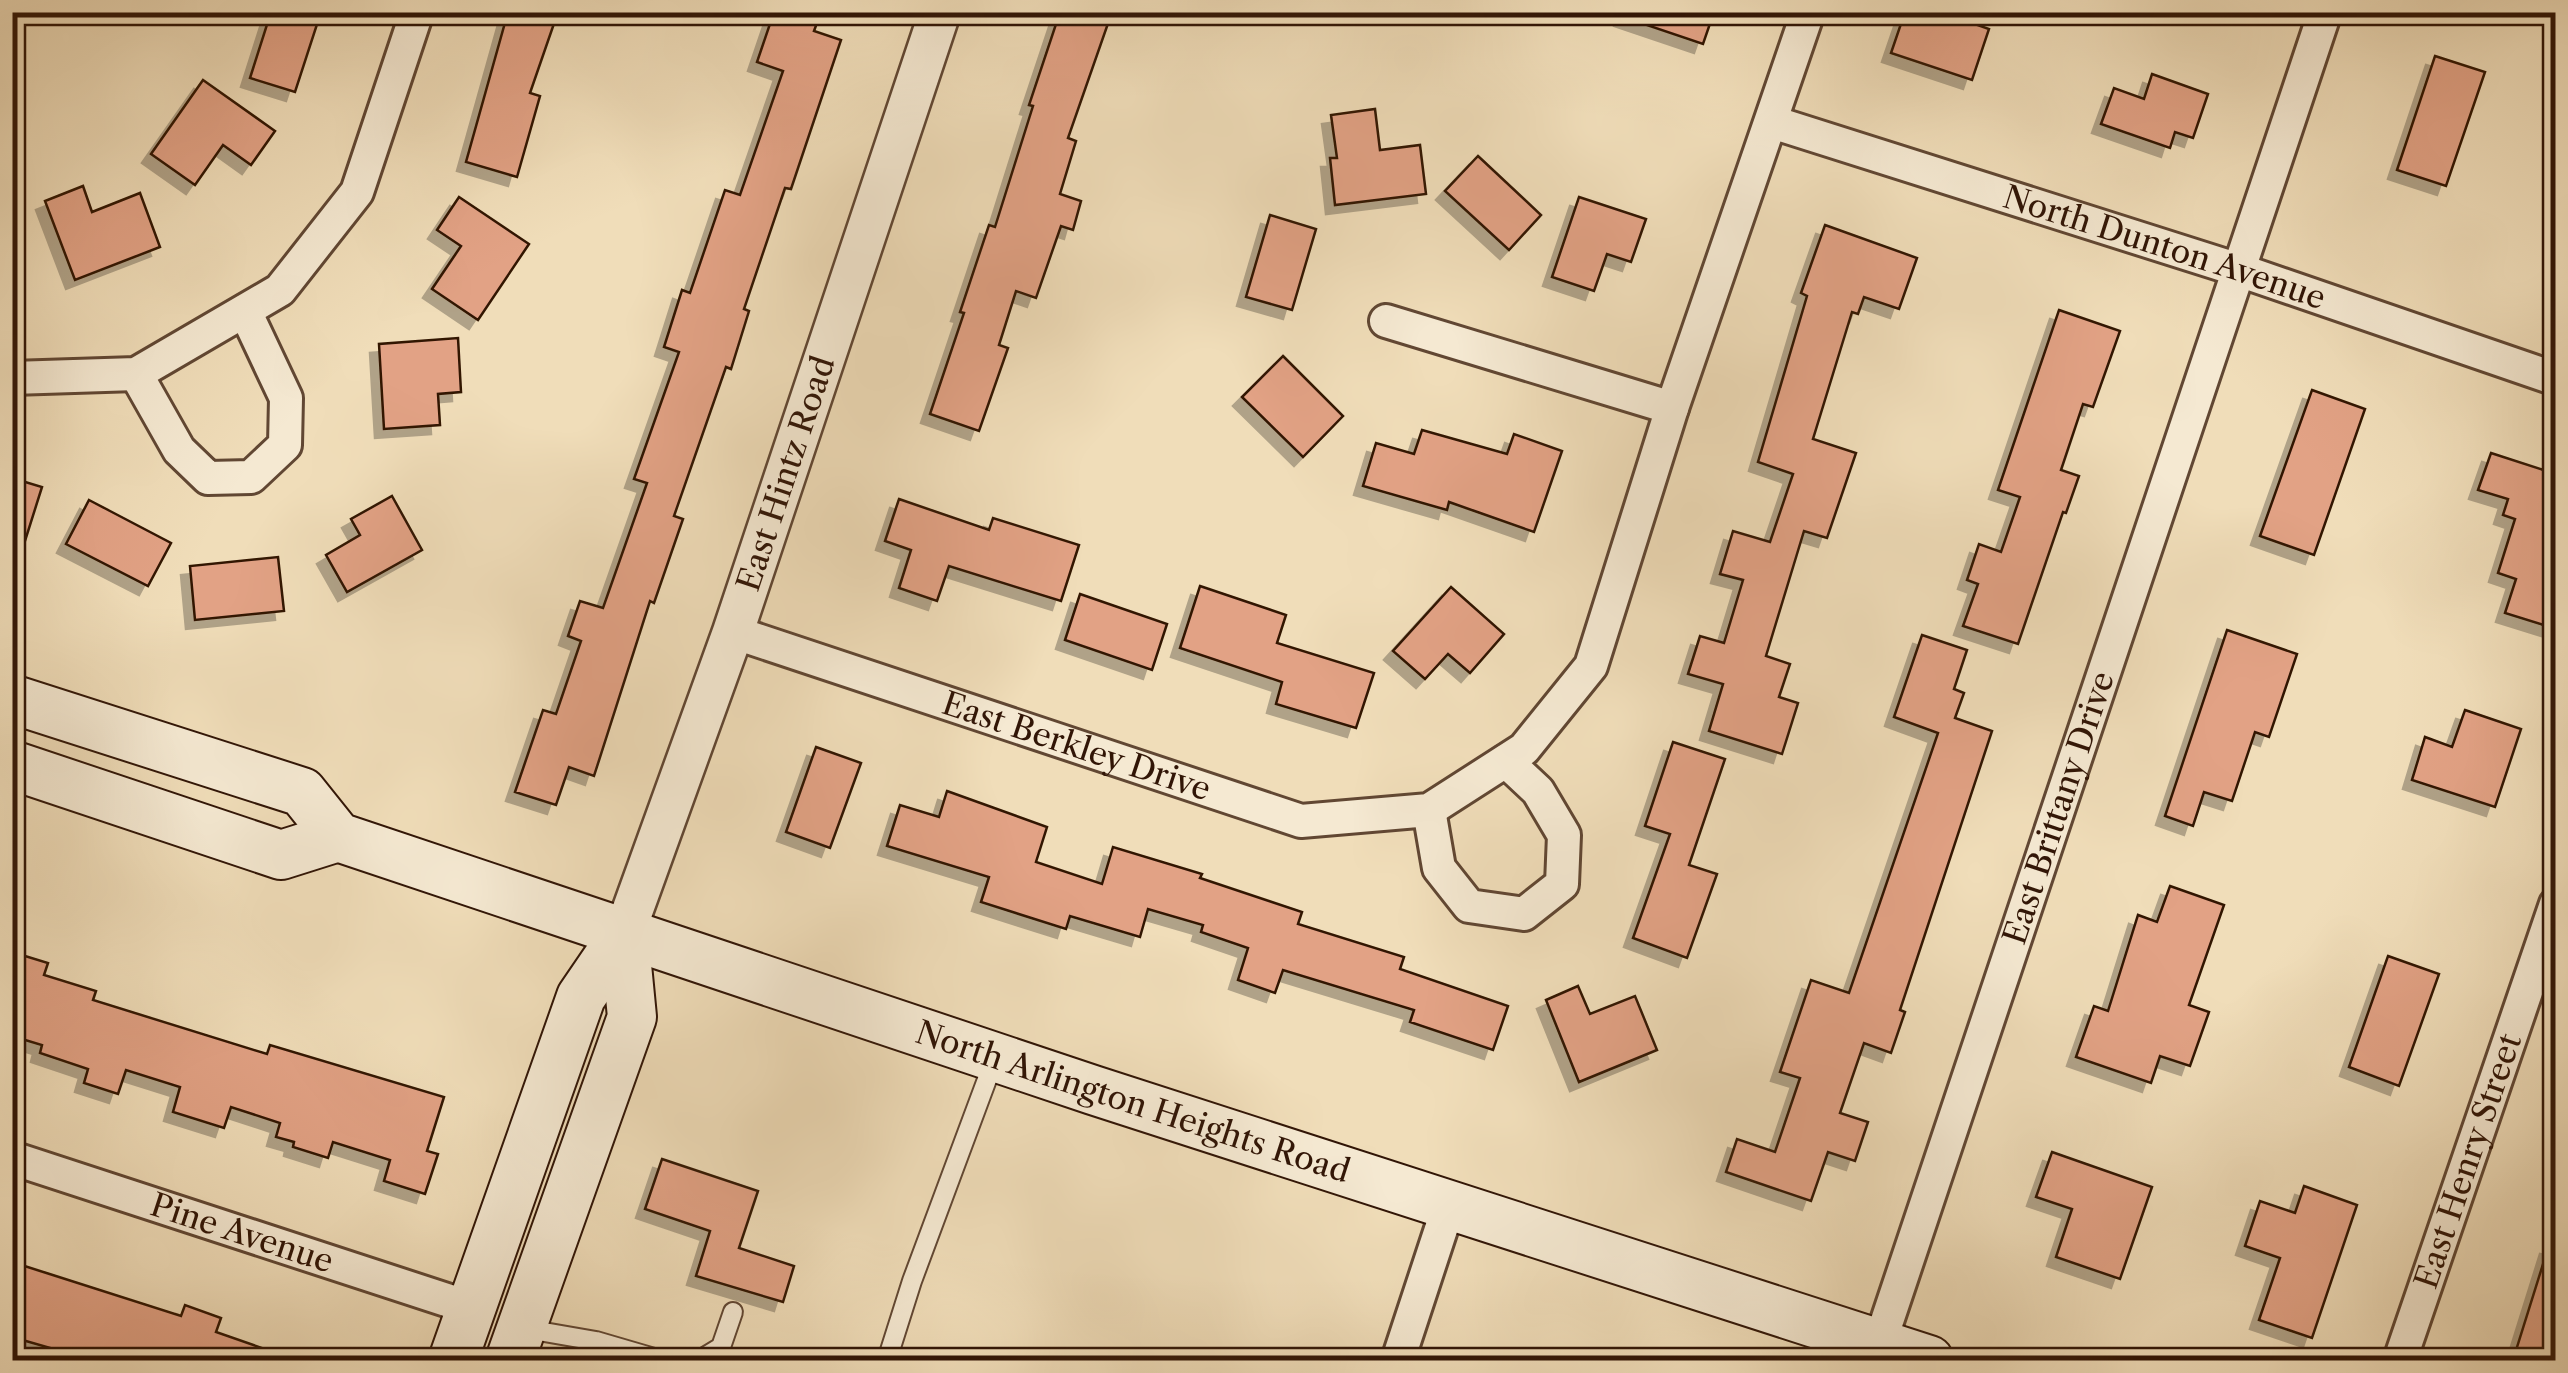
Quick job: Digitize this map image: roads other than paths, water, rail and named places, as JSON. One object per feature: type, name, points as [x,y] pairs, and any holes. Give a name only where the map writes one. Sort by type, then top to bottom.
[{"type":"main road","points":[[12,699],[302,792],[338,837],[281,855],[12,766]]},
{"type":"main road","name":"North Arlington Heights Road","points":[[338,837],[1450,1206],[1876,1352],[1930,1360]]},
{"type":"main road","name":"East Hintz Road","points":[[453,1360],[581,997],[624,934]]},
{"type":"main road","name":"East Hintz Road","points":[[516,1344],[632,1016],[624,934]]},
{"type":"street","points":[[12,378],[136,374],[280,290],[357,192],[417,12]]},
{"type":"street","name":"East Hintz Road","points":[[624,934],[733,632],[940,12]]},
{"type":"street","name":"East Berkley Drive","points":[[733,632],[1301,820],[1429,810],[1524,749],[1591,666],[1672,408],[1808,12]]},
{"type":"street","name":"East Brittany Drive","points":[[1876,1352],[2325,12]]},
{"type":"street","name":"North Dunton Avenue","points":[[1772,122],[2239,270],[2556,379]]},
{"type":"street","points":[[136,374],[179,450],[208,478],[251,477],[285,445],[286,398],[245,310]]},
{"type":"street","points":[[1386,321],[1672,408]]},
{"type":"street","points":[[1429,810],[1439,868],[1469,906],[1524,914],[1562,884],[1564,834],[1538,791],[1506,760]]},
{"type":"street","name":"East Henry Street","points":[[2400,1360],[2556,904]]},
{"type":"street","name":"Pine Avenue","points":[[12,1158],[471,1308]]},
{"type":"street","points":[[1398,1360],[1450,1206]]},
{"type":"lane","points":[[887,1360],[912,1281],[995,1058]]},
{"type":"lane","points":[[686,1360],[703,1358],[721,1347],[733,1312]]},
{"type":"lane","points":[[516,1344],[596,1341],[661,1360]]}]
